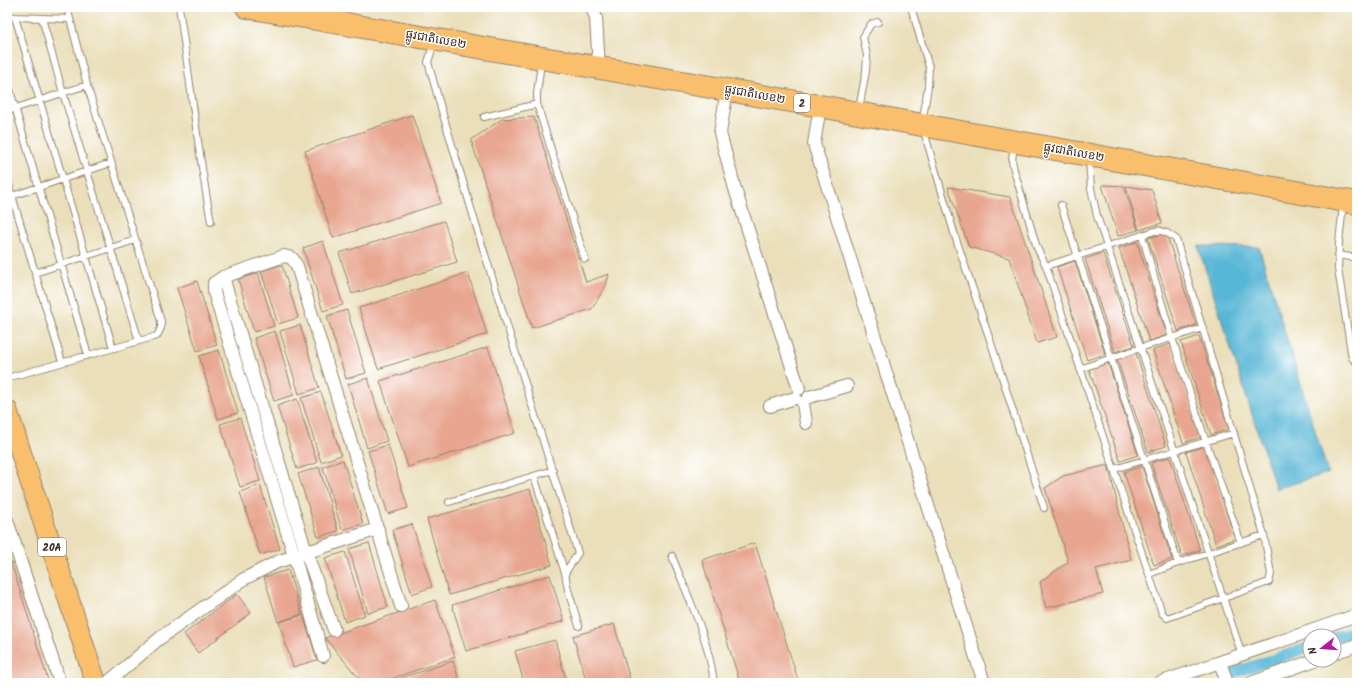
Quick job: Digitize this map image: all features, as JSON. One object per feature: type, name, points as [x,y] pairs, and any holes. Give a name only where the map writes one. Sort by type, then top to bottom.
[{"type":"highway","name":"ផ្លូវជាតិលេខ២","points":[[247,7],[296,11],[435,39],[820,106],[922,126],[1015,141],[1350,202]]},
{"type":"main road","name":"20A","points":[[7,410],[96,683]]},
{"type":"street","points":[[592,7],[596,18],[599,68]]},
{"type":"street","points":[[727,90],[720,133],[735,189],[802,397],[806,423]]},
{"type":"street","points":[[820,106],[814,144],[984,683]]},
{"type":"street","points":[[323,656],[214,292],[214,283],[223,277],[284,256],[292,258],[297,266],[401,606]]},
{"type":"street","points":[[223,277],[306,552],[334,630]]},
{"type":"street","points":[[770,406],[847,386]]},
{"type":"street","points":[[7,520],[60,683]]},
{"type":"street","points":[[107,683],[160,638],[244,579],[294,555],[378,529]]},
{"type":"street","points":[[1159,683],[1357,615]]},
{"type":"street","points":[[1342,650],[1357,645]]},
{"type":"street","points":[[1220,662],[1227,683]]},
{"type":"street","points":[[1251,683],[1302,664]]},
{"type":"lane","points":[[7,378],[157,336],[161,328],[161,321],[87,85],[67,7]]},
{"type":"lane","points":[[180,7],[202,170],[212,222]]},
{"type":"lane","points":[[911,7],[928,67],[928,86],[922,126],[955,236],[1044,508]]},
{"type":"lane","points":[[7,16],[70,19]]},
{"type":"lane","points":[[15,17],[113,348]]},
{"type":"lane","points":[[42,18],[63,93],[88,171],[138,341]]},
{"type":"lane","points":[[858,113],[866,71],[866,56],[863,37],[871,24],[878,22]]},
{"type":"lane","points":[[435,39],[428,62],[440,108],[578,553],[565,573]]},
{"type":"lane","points":[[542,58],[537,104],[586,259]]},
{"type":"lane","points":[[7,80],[88,355]]},
{"type":"lane","points":[[7,110],[87,85]]},
{"type":"lane","points":[[484,117],[537,104]]},
{"type":"lane","points":[[1015,141],[1012,161],[1037,248],[1046,266],[1162,613],[1167,618],[1269,582],[1271,574],[1264,535],[1176,238],[1167,232],[1158,230],[1107,248],[1046,266]]},
{"type":"lane","points":[[1089,155],[1091,188],[1097,216],[1242,655]]},
{"type":"lane","points":[[12,196],[111,163]]},
{"type":"lane","points":[[7,179],[62,362]]},
{"type":"lane","points":[[1350,202],[1338,255],[1338,269],[1352,358],[1357,363]]},
{"type":"lane","points":[[1061,205],[1178,563]]},
{"type":"lane","points":[[1142,236],[1172,338],[1241,542]]},
{"type":"lane","points":[[35,273],[136,240]]},
{"type":"lane","points":[[1338,255],[1357,258]]},
{"type":"lane","points":[[1080,369],[1203,328]]},
{"type":"lane","points":[[1114,469],[1234,434]]},
{"type":"lane","points":[[449,502],[553,470]]},
{"type":"lane","points":[[534,476],[565,573],[568,590],[579,626]]},
{"type":"lane","points":[[1149,574],[1264,535]]},
{"type":"lane","points":[[672,556],[701,632],[714,683]]},
{"type":"water","points":[[1198,246],[1259,247],[1328,473],[1276,489]]},
{"type":"building","points":[[412,115],[441,203],[333,238],[305,151]]},
{"type":"building","points":[[534,117],[586,282],[609,274],[606,285],[592,309],[532,328],[471,140],[502,119]]},
{"type":"building","points":[[1102,185],[1124,186],[1138,230],[1118,236]]},
{"type":"building","points":[[1126,186],[1152,190],[1162,223],[1139,230]]},
{"type":"building","points":[[948,187],[1010,197],[1057,337],[1037,343],[1009,258],[969,247]]},
{"type":"building","points":[[444,221],[457,262],[352,294],[339,253]]},
{"type":"building","points":[[1166,233],[1196,325],[1178,331],[1148,238]]},
{"type":"building","points":[[323,241],[343,305],[323,311],[303,248]]},
{"type":"building","points":[[1137,242],[1167,335],[1149,341],[1119,248]]},
{"type":"building","points":[[1103,253],[1134,346],[1115,352],[1085,259]]},
{"type":"building","points":[[1075,261],[1105,354],[1087,360],[1057,267]]},
{"type":"building","points":[[282,265],[298,318],[278,324],[261,271]]},
{"type":"building","points":[[258,273],[274,326],[254,332],[238,279]]},
{"type":"building","points":[[468,273],[487,334],[378,369],[359,308]]},
{"type":"building","points":[[197,281],[217,345],[197,351],[177,288]]},
{"type":"building","points":[[347,310],[366,373],[346,379],[327,316]]},
{"type":"building","points":[[300,325],[319,388],[299,394],[280,331]]},
{"type":"building","points":[[275,331],[294,395],[274,401],[254,338]]},
{"type":"building","points":[[1199,336],[1229,429],[1211,435],[1181,342]]},
{"type":"building","points":[[1171,344],[1201,437],[1183,443],[1153,350]]},
{"type":"building","points":[[488,347],[515,433],[408,467],[380,381]]},
{"type":"building","points":[[219,350],[238,413],[218,419],[199,356]]},
{"type":"building","points":[[1136,353],[1166,446],[1148,452],[1117,359]]},
{"type":"building","points":[[1108,363],[1138,455],[1120,461],[1089,369]]},
{"type":"building","points":[[368,378],[387,441],[367,448],[348,384]]},
{"type":"building","points":[[321,392],[341,455],[321,462],[301,398]]},
{"type":"building","points":[[297,399],[317,463],[297,469],[277,406]]},
{"type":"building","points":[[240,418],[260,481],[240,487],[220,424]]},
{"type":"building","points":[[388,445],[408,508],[388,514],[368,451]]},
{"type":"building","points":[[1205,446],[1235,539],[1216,545],[1186,452]]},
{"type":"building","points":[[1170,457],[1200,550],[1182,556],[1151,463]]},
{"type":"building","points":[[343,460],[363,524],[342,530],[323,467]]},
{"type":"building","points":[[1108,465],[1131,560],[1096,569],[1103,594],[1046,608],[1040,582],[1068,562],[1045,488],[1063,476]]},
{"type":"building","points":[[1142,466],[1172,559],[1154,565],[1124,472]]},
{"type":"building","points":[[319,467],[338,531],[318,537],[298,474]]},
{"type":"building","points":[[260,485],[280,549],[260,555],[240,492]]},
{"type":"building","points":[[530,489],[552,565],[449,595],[427,519]]},
{"type":"building","points":[[412,524],[432,587],[412,594],[392,530]]},
{"type":"building","points":[[369,543],[388,607],[368,613],[349,549]]},
{"type":"building","points":[[755,543],[799,683],[740,683],[702,560]]},
{"type":"building","points":[[7,549],[49,683],[7,683]]},
{"type":"building","points":[[345,552],[365,615],[345,622],[325,558]]},
{"type":"building","points":[[288,570],[302,614],[278,622],[264,577]]},
{"type":"building","points":[[550,575],[564,621],[466,651],[452,605]]},
{"type":"building","points":[[237,594],[251,613],[198,653],[184,634]]},
{"type":"building","points":[[435,600],[455,657],[379,683],[363,683],[325,638]]},
{"type":"building","points":[[303,615],[317,660],[293,667],[279,622]]},
{"type":"building","points":[[614,624],[631,683],[587,683],[573,636]]},
{"type":"building","points":[[555,640],[567,683],[524,683],[515,651]]},
{"type":"building","points":[[453,661],[460,683],[386,683]]},
{"type":"waterway","points":[[1342,635],[1357,630]]},
{"type":"waterway","points":[[1233,673],[1302,650]]}]
